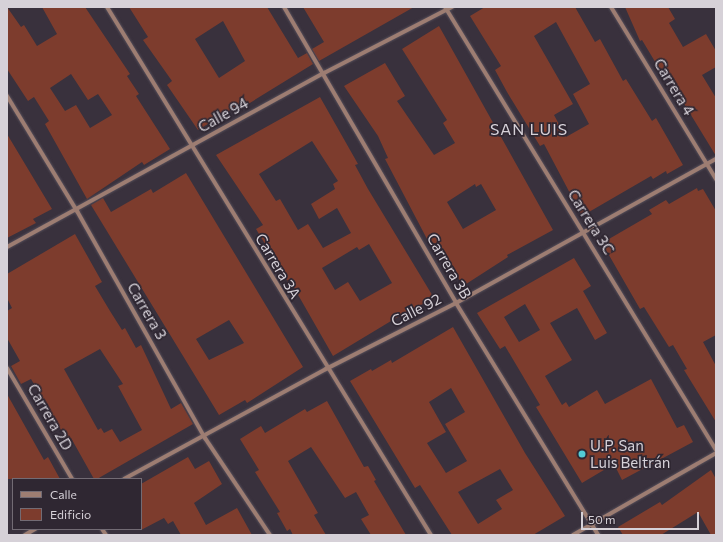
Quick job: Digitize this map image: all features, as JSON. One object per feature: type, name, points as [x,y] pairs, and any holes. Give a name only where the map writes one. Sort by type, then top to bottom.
[{"type":"street","name":"Carrera 3A","points":[[107,7],[326,369],[431,535]]},
{"type":"street","name":"Carrera 3B","points":[[284,7],[324,73],[456,303],[598,535]]},
{"type":"street","name":"Calle 94","points":[[7,247],[77,211],[324,73],[452,7]]},
{"type":"street","name":"Carrera 4","points":[[611,7],[716,179]]},
{"type":"street","name":"Carrera 3C","points":[[446,9],[716,450]]},
{"type":"street","name":"Carrera 3","points":[[7,96],[77,211],[205,438],[270,535]]},
{"type":"street","name":"Calle 92","points":[[126,478],[205,438],[326,369],[456,303],[716,159]]},
{"type":"street","name":"Carrera 2D","points":[[7,368],[71,478]]},
{"type":"street","points":[[573,535],[716,453]]},
{"type":"building","points":[[7,7],[21,27],[24,25],[37,46],[57,34],[42,7],[85,7],[130,74],[127,76],[139,94],[136,96],[170,149],[144,165],[142,162],[87,199],[45,124],[49,121],[34,97],[28,101],[7,69]],"holes":[[[71,74],[88,100],[98,94],[112,115],[90,128],[76,105],[65,111],[50,88]]]},
{"type":"building","points":[[129,7],[267,7],[298,58],[307,53],[313,64],[240,109],[237,106],[198,130],[167,85],[172,81],[143,40],[148,37]],"holes":[[[223,21],[245,61],[219,78],[195,39]]]},
{"type":"building","points":[[303,7],[414,7],[319,61],[312,49],[324,42]]},
{"type":"building","points":[[485,7],[575,7],[595,42],[600,39],[623,81],[626,79],[652,121],[656,118],[683,165],[667,174],[666,171],[653,179],[651,176],[582,216],[544,144],[540,146],[507,92],[495,70],[501,66],[470,16]],"holes":[[[556,22],[590,84],[573,94],[589,124],[566,137],[554,115],[573,104],[534,36]]]},
{"type":"building","points":[[625,7],[668,7],[675,19],[669,23],[683,47],[706,34],[716,51],[716,67],[702,75],[716,98],[716,156],[669,79],[666,80],[642,40],[640,41]]},
{"type":"building","points":[[439,26],[553,230],[507,255],[508,257],[463,286],[440,247],[437,249],[430,238],[427,239],[385,159],[388,158],[378,136],[344,86],[385,63],[405,96],[397,101],[434,155],[455,143],[443,123],[447,120],[402,49]],"holes":[[[475,184],[476,187],[481,184],[496,210],[463,229],[447,202]]]},
{"type":"building","points":[[320,97],[358,164],[355,165],[368,189],[434,298],[396,318],[333,356],[293,286],[291,287],[256,229],[263,225],[216,155]],"holes":[[[312,141],[338,181],[333,184],[335,189],[311,204],[319,219],[337,208],[351,233],[323,248],[308,224],[298,230],[280,199],[276,201],[259,174]],[[369,244],[392,283],[360,301],[348,282],[335,290],[322,268],[357,247],[359,250]]]},
{"type":"building","points":[[7,134],[52,209],[33,219],[36,223],[7,238]]},
{"type":"building","points":[[186,173],[303,367],[247,403],[245,400],[219,415],[91,205],[103,198],[111,212],[151,189],[153,193]],"holes":[[[229,320],[244,343],[209,360],[196,339]]]},
{"type":"building","points":[[697,188],[698,191],[703,189],[716,211],[716,335],[703,342],[716,366],[716,422],[684,370],[687,369],[673,345],[669,347],[644,307],[640,309],[602,243],[652,214],[649,210],[666,200],[669,204]]},
{"type":"building","points":[[75,234],[102,282],[95,286],[110,311],[122,330],[125,328],[136,348],[141,345],[171,409],[181,403],[193,424],[99,478],[93,478],[71,438],[67,440],[31,379],[21,384],[11,366],[20,361],[7,338],[7,311],[12,308],[7,298],[7,274]],"holes":[[[100,349],[123,384],[118,386],[142,430],[120,442],[112,429],[104,433],[101,428],[98,430],[64,369]]]},
{"type":"building","points":[[574,258],[591,286],[583,291],[607,333],[595,340],[577,308],[550,323],[572,360],[545,376],[562,405],[566,402],[569,407],[597,390],[605,404],[651,379],[677,428],[684,425],[693,442],[622,480],[614,464],[582,483],[536,407],[540,405],[505,346],[500,349],[477,313]],"holes":[[[525,304],[540,330],[519,342],[504,317]]]},
{"type":"building","points":[[453,327],[525,453],[565,516],[533,535],[452,535],[420,485],[415,488],[350,381],[391,360],[392,363]],"holes":[[[451,388],[465,412],[445,424],[467,461],[446,473],[427,443],[446,432],[429,402]],[[500,469],[513,490],[496,500],[502,509],[478,524],[458,492]]]},
{"type":"building","points":[[7,394],[44,460],[48,457],[59,478],[7,479]]},
{"type":"building","points":[[327,401],[364,467],[368,466],[376,480],[374,481],[406,535],[371,535],[361,519],[369,515],[356,492],[345,498],[311,447],[288,461],[318,513],[314,515],[326,535],[293,535],[290,529],[287,531],[277,513],[280,512],[255,472],[259,470],[240,439],[261,426],[265,433],[305,409],[307,412]]},
{"type":"building","points":[[188,457],[195,469],[209,461],[222,484],[194,503],[206,525],[237,508],[252,535],[181,535],[173,521],[168,524],[164,518],[142,529],[142,483]]},
{"type":"building","points":[[711,470],[716,479],[716,535],[711,535],[698,512],[661,535],[623,535],[618,527],[660,502],[662,505]]},
{"type":"place","name":"U.P. San Luis Beltrán","points":[[582,454]]},
{"type":"district","name":"SAN LUIS","points":[[529,129]]}]
